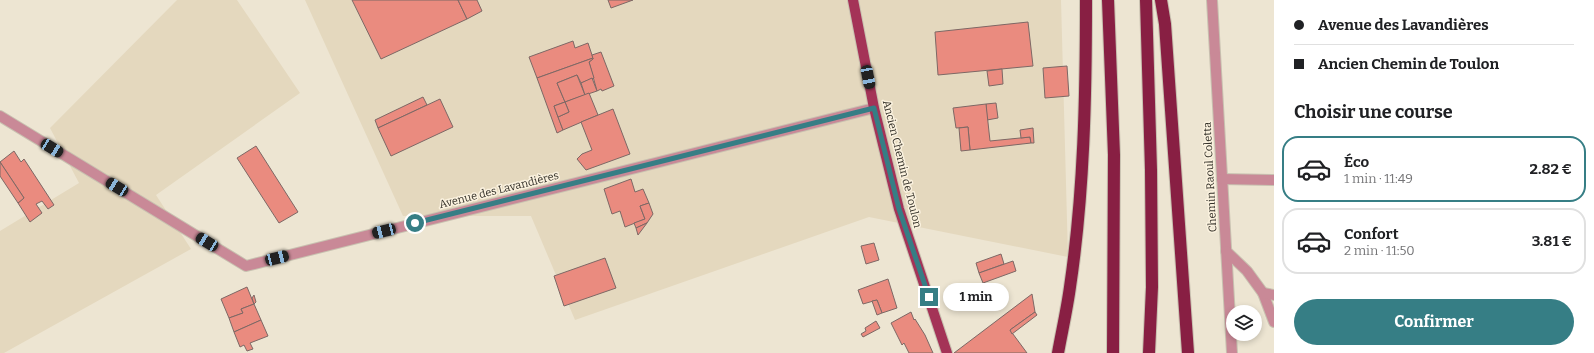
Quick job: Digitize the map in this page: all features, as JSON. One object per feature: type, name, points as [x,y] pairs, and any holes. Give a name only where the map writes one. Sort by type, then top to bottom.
[{"type":"highway","points":[[1058,353],[1070,288],[1078,221],[1085,91],[1086,0]]},
{"type":"highway","points":[[1108,0],[1114,155],[1113,353]]},
{"type":"highway","points":[[1146,0],[1151,170],[1152,287],[1149,353]]},
{"type":"highway","points":[[1161,0],[1165,24],[1188,353]]},
{"type":"main road","name":"Ancien Chemin de Toulon","points":[[853,0],[874,108],[899,209],[947,353]]},
{"type":"street","name":"Chemin Raoul Coletta","points":[[1212,0],[1232,353]]},
{"type":"street","name":"Avenue des Lavandières","points":[[0,116],[246,266],[874,108]]},
{"type":"street","points":[[1222,179],[1274,180]]},
{"type":"street","points":[[1226,251],[1247,271],[1263,293],[1274,322]]},
{"type":"street","points":[[1263,293],[1274,295]]},
{"type":"shaded area","points":[[177,0],[237,0],[300,93],[156,195],[191,249],[4,353],[0,353],[0,231],[79,183],[50,128]]},
{"type":"shaded area","points":[[305,0],[1061,0],[1068,257],[869,217],[575,320],[531,216],[403,216]]},
{"type":"building","points":[[352,0],[458,0],[467,19],[381,59]]},
{"type":"building","points":[[458,0],[477,0],[482,11],[467,19]]},
{"type":"building","points":[[608,0],[633,0],[611,8]]},
{"type":"building","points":[[1028,22],[1033,66],[938,75],[935,32]]},
{"type":"building","points":[[573,41],[575,48],[588,43],[593,58],[537,78],[529,57]]},
{"type":"building","points":[[601,52],[614,86],[602,91],[601,89],[597,91],[589,62],[593,59],[592,55]]},
{"type":"building","points":[[593,58],[589,62],[594,78],[581,83],[577,75],[557,83],[565,102],[554,106],[563,130],[557,133],[537,78]]},
{"type":"building","points":[[1067,66],[1069,96],[1045,98],[1043,68]]},
{"type":"building","points":[[1002,69],[1003,84],[989,86],[987,71]]},
{"type":"building","points":[[577,75],[585,95],[565,102],[557,83]]},
{"type":"building","points":[[592,78],[597,91],[585,95],[581,83]]},
{"type":"building","points":[[589,93],[598,115],[563,130],[558,117],[569,112],[565,102]]},
{"type":"building","points":[[423,97],[427,105],[378,128],[375,120]]},
{"type":"building","points":[[440,99],[453,127],[391,156],[378,128]]},
{"type":"building","points":[[565,102],[569,112],[558,117],[554,106]]},
{"type":"building","points":[[996,103],[998,118],[987,120],[986,104]]},
{"type":"building","points":[[986,104],[990,141],[1030,137],[1031,143],[970,150],[968,127],[956,128],[953,108]]},
{"type":"building","points":[[613,109],[630,154],[586,170],[577,159],[582,154],[592,150],[581,122]]},
{"type":"building","points":[[968,127],[970,150],[961,151],[959,128]]},
{"type":"building","points":[[1033,128],[1034,143],[1031,143],[1030,137],[1021,138],[1020,130]]},
{"type":"building","points":[[256,146],[298,212],[279,223],[237,158]]},
{"type":"building","points":[[14,151],[21,162],[24,159],[54,205],[48,209],[42,201],[36,204],[42,213],[30,222],[18,203],[24,198],[0,162]]},
{"type":"building","points":[[0,162],[24,198],[18,203],[0,176]]},
{"type":"building","points":[[631,179],[635,192],[643,189],[649,203],[640,206],[645,219],[625,227],[620,211],[612,214],[604,189]]},
{"type":"building","points":[[649,203],[653,214],[647,223],[636,228],[634,223],[645,219],[640,206]]},
{"type":"building","points":[[647,223],[638,235],[636,228]]},
{"type":"building","points":[[874,243],[879,260],[866,264],[861,246]]},
{"type":"building","points":[[1001,254],[1004,264],[979,273],[976,263]]},
{"type":"building","points":[[605,258],[616,288],[564,306],[554,276]]},
{"type":"building","points":[[1013,261],[1016,271],[983,283],[979,273]]},
{"type":"building","points":[[888,279],[897,308],[882,313],[877,300],[863,304],[858,290]]},
{"type":"building","points":[[247,287],[254,304],[241,309],[243,313],[229,318],[221,299]]},
{"type":"building","points":[[1032,294],[1035,312],[1010,330],[1027,353],[954,353]]},
{"type":"building","points":[[254,295],[256,302],[254,304],[252,298]]},
{"type":"building","points":[[877,300],[882,313],[877,315],[872,301]]},
{"type":"building","points":[[254,304],[261,320],[234,332],[229,318],[243,313],[241,309]]},
{"type":"building","points":[[911,312],[914,320],[915,319],[925,335],[933,353],[909,353],[904,343],[902,345],[891,323]]},
{"type":"building","points":[[1035,312],[1037,315],[1012,334],[1010,330]]},
{"type":"building","points":[[261,320],[268,336],[250,343],[253,349],[247,351],[244,345],[240,347],[234,332]]},
{"type":"building","points":[[876,321],[880,328],[863,337],[861,334],[866,331],[865,328]]},
{"type":"route","points":[[415,223],[874,108],[899,209],[929,297]]}]
